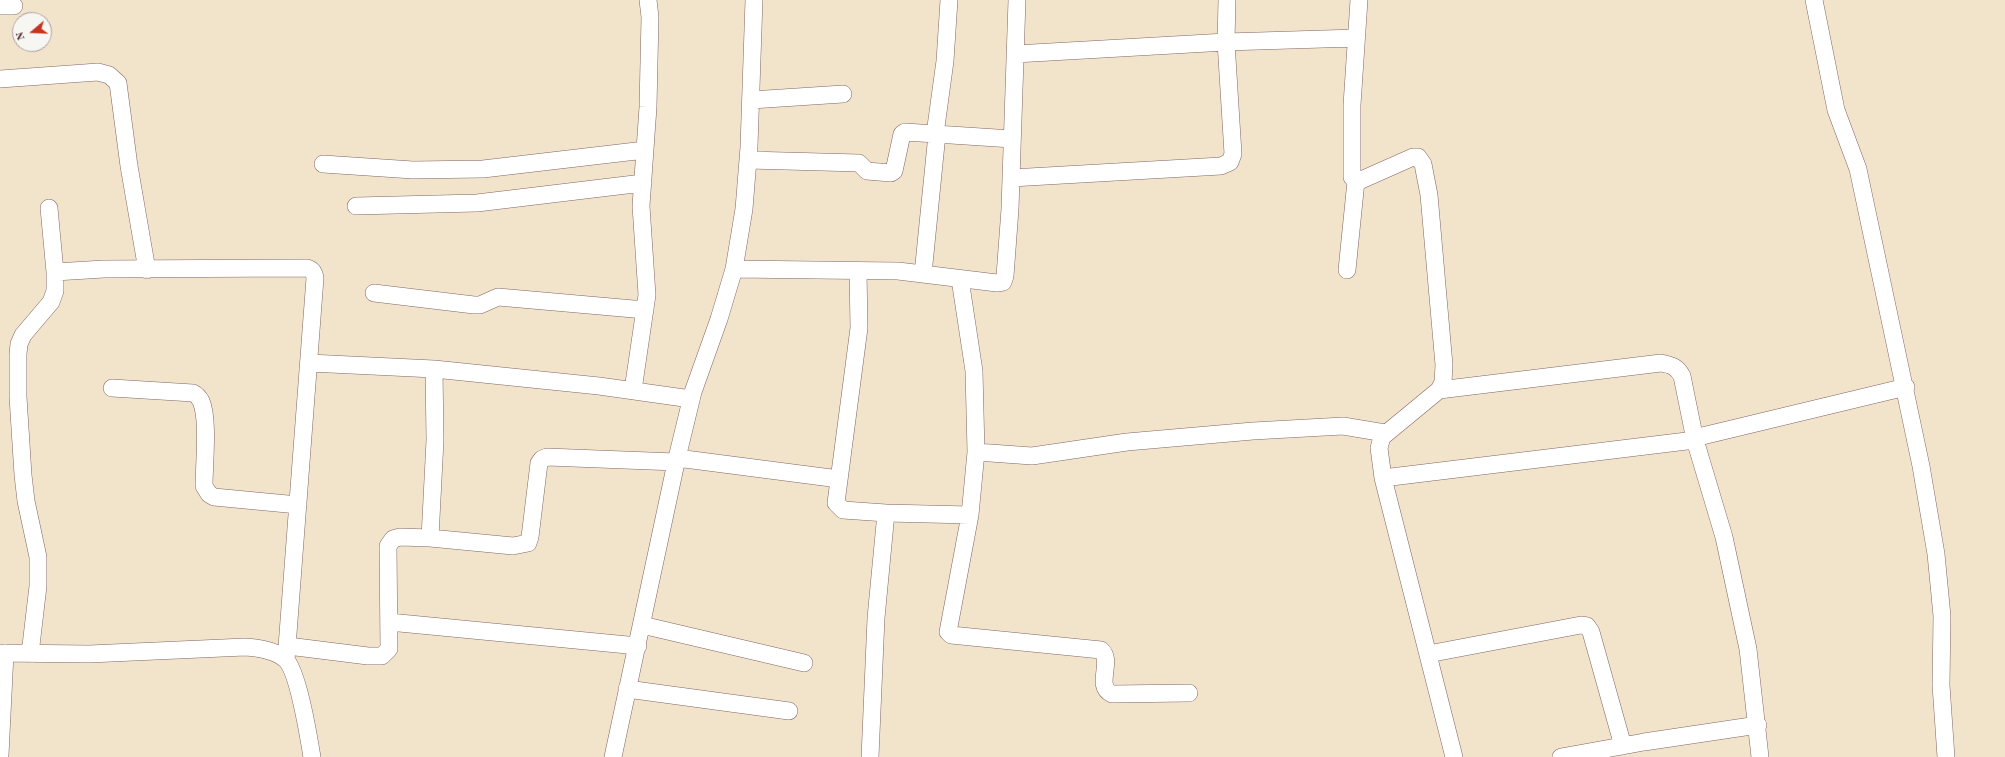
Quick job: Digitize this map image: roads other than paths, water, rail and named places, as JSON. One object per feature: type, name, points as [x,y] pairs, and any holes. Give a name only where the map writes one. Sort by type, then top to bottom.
[{"type":"street","points":[[633,390],[646,295],[641,206],[648,107],[650,18],[648,0]]},
{"type":"street","points":[[613,757],[691,399],[700,368],[719,319],[734,269],[744,209],[748,160],[754,0]]},
{"type":"street","points":[[923,274],[936,134],[945,61],[949,0]]},
{"type":"street","points":[[734,269],[898,271],[998,283],[1003,282],[1005,276],[1011,178],[1017,0]]},
{"type":"street","points":[[1011,178],[1221,166],[1230,162],[1233,154],[1226,42],[1227,0]]},
{"type":"street","points":[[1347,270],[1356,181],[1352,177],[1351,173],[1352,105],[1359,0]]},
{"type":"street","points":[[1814,0],[1836,110],[1858,169],[1906,387],[1936,554],[1942,616],[1941,685],[1946,757]]},
{"type":"street","points":[[1015,54],[1226,42],[1356,38]]},
{"type":"street","points":[[0,79],[98,72],[109,75],[118,83],[129,166],[148,270]]},
{"type":"street","points":[[751,100],[843,94]]},
{"type":"street","points":[[748,160],[859,162],[867,171],[891,173],[894,171],[903,132],[1012,139]]},
{"type":"street","points":[[323,164],[413,170],[484,169],[645,150]]},
{"type":"street","points":[[1356,181],[1413,157],[1418,157],[1423,164],[1429,195],[1444,365],[1443,382],[1439,390],[1385,433],[1379,448],[1384,478],[1454,757]]},
{"type":"street","points":[[356,206],[477,203],[643,183]]},
{"type":"street","points":[[30,654],[38,586],[38,557],[26,501],[23,475],[18,397],[18,354],[19,344],[23,335],[51,302],[54,296],[55,272],[49,208]]},
{"type":"street","points":[[55,272],[310,269],[314,273],[315,278],[309,363],[287,653],[306,720],[312,757]]},
{"type":"street","points":[[858,271],[859,328],[835,500],[840,509],[886,513],[970,515]]},
{"type":"street","points":[[960,279],[974,371],[976,452],[970,515],[947,630],[950,635],[1101,650],[1106,658],[1104,684],[1108,692],[1112,694],[1189,693]]},
{"type":"street","points":[[374,293],[474,305],[480,305],[498,297],[645,310]]},
{"type":"street","points":[[309,363],[434,369],[633,390],[691,399]]},
{"type":"street","points":[[1439,390],[1661,363],[1671,364],[1678,369],[1682,376],[1694,439],[1724,537],[1748,649],[1758,725],[1760,757]]},
{"type":"street","points":[[430,538],[435,440],[434,369]]},
{"type":"street","points":[[1384,478],[1694,439],[1906,387]]},
{"type":"street","points":[[112,388],[192,393],[198,396],[204,415],[204,486],[209,494],[214,496],[298,505]]},
{"type":"street","points":[[976,452],[1032,456],[1135,442],[1253,431],[1336,426],[1385,433]]},
{"type":"street","points":[[0,755],[3,653],[88,654],[245,647],[258,648],[274,653],[378,657],[386,653],[388,649],[389,622],[388,546],[390,541],[400,537],[430,538],[513,546],[528,543],[539,463],[542,459],[547,457],[677,460],[839,479]]},
{"type":"street","points":[[870,757],[876,618],[886,513]]},
{"type":"street","points":[[389,622],[638,646]]},
{"type":"street","points":[[642,625],[804,663]]},
{"type":"street","points":[[1428,654],[1587,626],[1591,632],[1615,750]]},
{"type":"street","points":[[627,689],[789,711]]},
{"type":"street","points":[[1561,757],[1615,750],[1758,725]]}]
